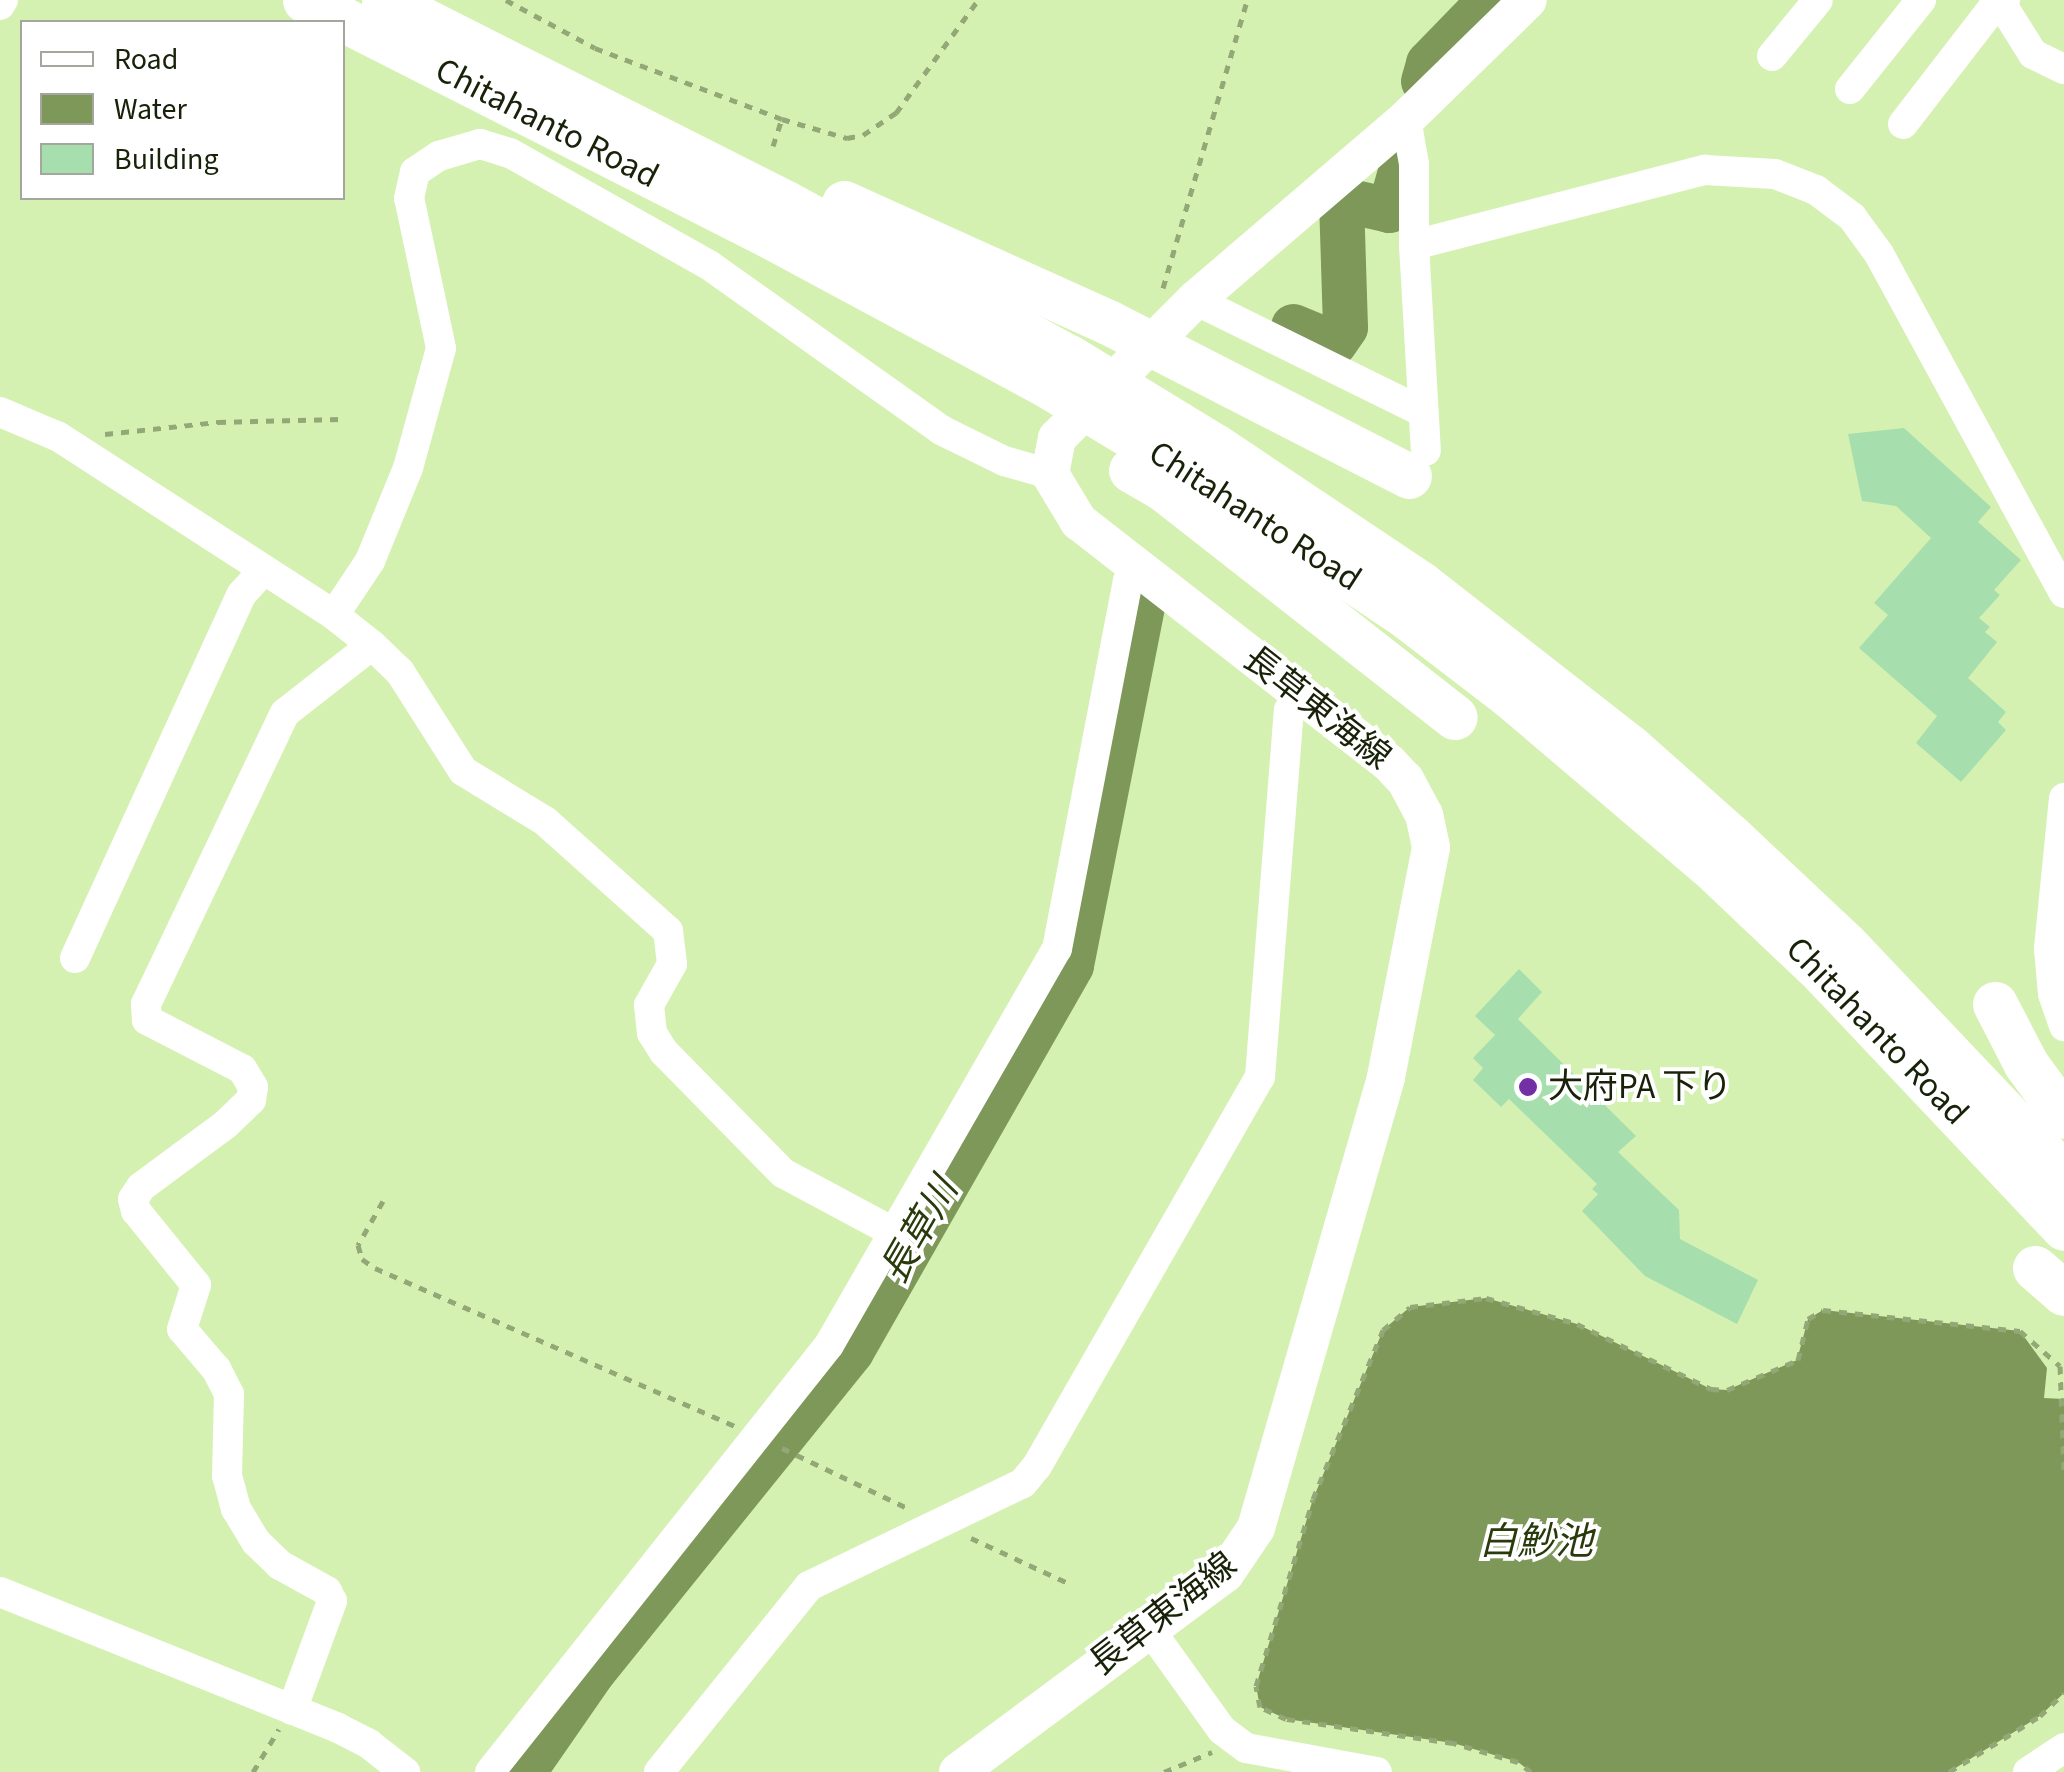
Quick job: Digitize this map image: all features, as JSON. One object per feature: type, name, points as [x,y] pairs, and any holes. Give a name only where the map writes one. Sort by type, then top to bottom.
[{"type":"highway","name":"Chitahanto Road","points":[[305,0],[345,20]]},
{"type":"highway","name":"Chitahanto Road","points":[[384,0],[786,202],[1046,381],[1300,542],[1403,614],[1610,778],[1822,972],[2064,1228]]},
{"type":"highway","name":"Chitahanto Road","points":[[345,20],[1046,381]]},
{"type":"highway","points":[[605,111],[710,144],[1108,322],[1177,344],[1418,464]]},
{"type":"highway","points":[[1046,381],[1113,422],[1165,490],[1455,718]]},
{"type":"highway","name":"Chitahanto Road","points":[[1113,422],[1422,584],[1630,748],[1846,945],[2064,1175]]},
{"type":"highway","points":[[1996,1004],[2026,1064],[2064,1116]]},
{"type":"main road","points":[[1050,474],[1057,438],[1177,344],[1195,300],[1406,119],[1528,0]]},
{"type":"main road","name":"長草東海線","points":[[958,1772],[1148,1627],[1225,1574],[1256,1528],[1386,1077],[1432,847],[1424,815],[1405,780],[1079,522],[1050,474]]},
{"type":"street","points":[[1772,56],[1818,0]]},
{"type":"street","points":[[1850,89],[1921,0]]},
{"type":"street","points":[[1902,124],[2002,1],[2034,54],[2064,69]]},
{"type":"street","points":[[1406,119],[1414,164],[1423,412],[1418,464]]},
{"type":"street","points":[[334,615],[370,561],[408,468],[441,348],[409,198],[415,172],[438,156],[480,144],[510,152],[709,265],[941,430],[1004,461],[1050,474]]},
{"type":"street","points":[[1414,245],[1704,170],[1775,174],[1816,190],[1852,217],[1879,254],[2064,594]]},
{"type":"street","points":[[1195,300],[1423,412]]},
{"type":"street","points":[[0,412],[59,437],[334,615],[372,645],[400,672],[463,771],[545,822],[668,931],[672,964],[648,1005],[652,1033],[664,1052],[783,1174],[895,1234]]},
{"type":"street","points":[[490,1772],[829,1345],[1057,949],[1128,582],[1135,566]]},
{"type":"street","points":[[75,958],[242,594],[263,571]]},
{"type":"street","points":[[292,1710],[332,1601],[316,1582],[280,1565],[240,1518],[227,1476],[228,1394],[216,1369],[182,1329],[196,1285],[136,1211],[132,1199],[141,1187],[226,1124],[251,1100],[253,1087],[242,1069],[147,1020],[146,1004],[285,713],[372,645]]},
{"type":"street","points":[[659,1772],[809,1586],[1023,1483],[1037,1466],[1260,1077],[1290,710],[1301,694]]},
{"type":"street","points":[[2064,798],[2054,994],[2064,1026]]},
{"type":"street","points":[[0,1592],[369,1744],[405,1772]]},
{"type":"street","points":[[1148,1627],[1222,1730],[1246,1748],[1377,1772]]},
{"type":"street","points":[[2028,1772],[2064,1748]]},
{"type":"path","points":[[506,0],[595,48],[782,119],[846,138],[879,126],[927,72],[978,0]]},
{"type":"path","points":[[1177,344],[1162,284],[1247,0]]},
{"type":"path","points":[[773,146],[782,119]]},
{"type":"path","points":[[59,437],[68,432],[109,434],[218,422],[341,419]]},
{"type":"path","points":[[383,1201],[358,1245],[362,1259],[375,1268],[757,1436],[1068,1583]]},
{"type":"path","points":[[1532,1772],[1518,1762],[1453,1743],[1286,1719],[1260,1708],[1256,1686],[1313,1499],[1383,1330],[1410,1308],[1486,1298],[1577,1324],[1711,1389],[1727,1390],[1798,1360],[1808,1319],[1822,1310],[2020,1331],[2060,1366],[2064,1470]]},
{"type":"path","points":[[1949,1772],[2040,1716],[2064,1693]]},
{"type":"path","points":[[253,1772],[292,1710]]},
{"type":"path","points":[[1164,1772],[1221,1750]]},
{"type":"water","name":"白魦池","points":[[1486,1298],[1577,1324],[1711,1389],[1727,1390],[1797,1360],[1808,1319],[1823,1310],[2020,1331],[2047,1368],[2044,1398],[2064,1399],[2064,1693],[2040,1716],[1949,1772],[1531,1772],[1518,1762],[1453,1743],[1286,1719],[1260,1707],[1256,1686],[1313,1499],[1383,1330],[1410,1307]]},
{"type":"building","points":[[1904,428],[1991,507],[1978,522],[2021,560],[1994,590],[2000,595],[1979,618],[1990,627],[1985,632],[1997,642],[1968,678],[2006,712],[1998,722],[2006,730],[1961,782],[1916,743],[1937,716],[1859,648],[1888,615],[1874,603],[1931,538],[1896,506],[1862,501],[1848,434]]},
{"type":"building","points":[[1519,969],[1542,992],[1518,1019],[1636,1136],[1618,1152],[1679,1210],[1680,1239],[1758,1280],[1737,1324],[1645,1276],[1582,1211],[1598,1194],[1592,1189],[1597,1184],[1509,1099],[1501,1107],[1473,1080],[1483,1068],[1473,1058],[1495,1035],[1475,1016]]},
{"type":"waterway","name":"長草川","points":[[1423,81],[1428,63],[1489,0]]},
{"type":"waterway","name":"長草川","points":[[1293,326],[1334,343],[1345,327],[1341,199],[1389,210],[1400,171]]},
{"type":"waterway","name":"長草川","points":[[523,1772],[593,1671],[851,1351],[1071,965],[1142,605]]},
{"type":"place","name":"大府PA 下り","points":[[1528,1087]]}]
